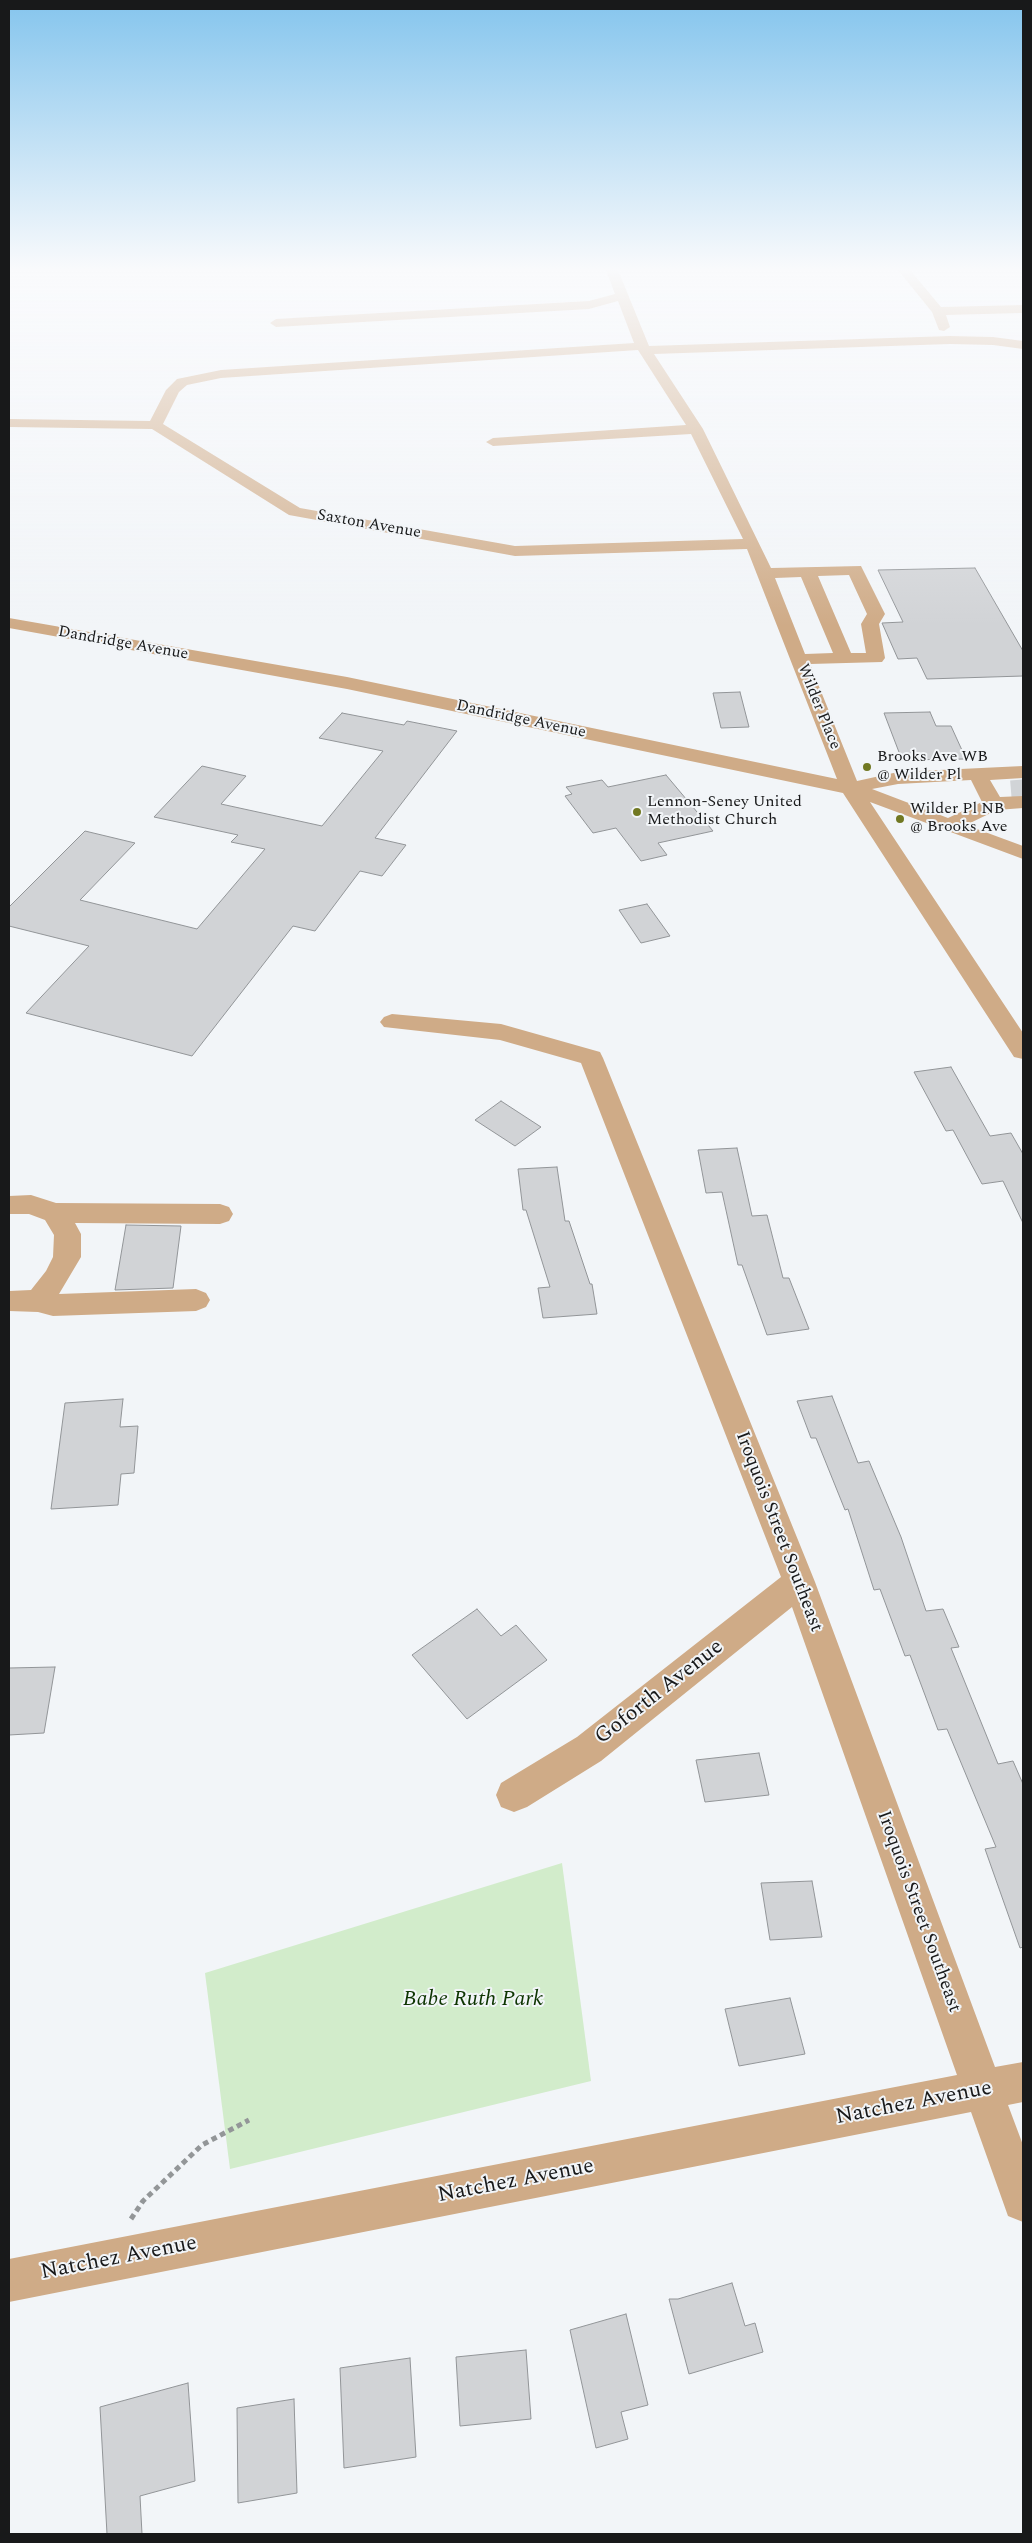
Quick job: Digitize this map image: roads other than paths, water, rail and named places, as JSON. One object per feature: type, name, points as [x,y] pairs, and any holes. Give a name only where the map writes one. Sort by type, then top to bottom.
[{"type":"street","points":[[9,423],[155,426],[174,389]]},
{"type":"street","name":"Wilder Place","points":[[670,389],[696,429],[753,544],[850,788],[1023,1050]]},
{"type":"street","name":"Saxton Avenue","points":[[155,426],[296,512],[515,551],[753,544]]},
{"type":"street","points":[[493,442],[696,429]]},
{"type":"street","points":[[764,573],[855,570],[876,614],[870,624],[876,658],[799,659]]},
{"type":"street","points":[[807,571],[844,658]]},
{"type":"street","name":"Dandridge Avenue","points":[[9,623],[347,683],[533,727],[850,788],[1023,853]]},
{"type":"street","points":[[850,788],[898,778],[1023,772]]},
{"type":"street","points":[[977,774],[990,798]]},
{"type":"street","points":[[949,825],[990,798],[1016,797]]},
{"type":"street","name":"Iroquois Street Southeast","points":[[392,1022],[501,1032],[592,1058],[799,1582],[1023,2202]]},
{"type":"street","points":[[9,1205],[31,1204],[54,1213],[220,1214]]},
{"type":"street","points":[[38,1301],[57,1277],[67,1257],[68,1234],[54,1213]]},
{"type":"street","points":[[9,1301],[38,1301],[52,1305],[196,1300]]},
{"type":"street","name":"Goforth Avenue","points":[[514,1795],[589,1749],[799,1582]]},
{"type":"street","name":"Natchez Avenue","points":[[9,2281],[1023,2082]]},
{"type":"tunnel","points":[[1011,791],[1023,790]]},
{"type":"place","name":"Brooks Ave WB @ Wilder Pl","points":[[867,767]]},
{"type":"place","name":"Lennon-Seney United Methodist Church","points":[[637,812]]},
{"type":"place","name":"Wilder Pl NB @ Brooks Ave","points":[[900,819]]},
{"type":"park label","name":"Babe Ruth Park","points":[[473,2001]]}]
